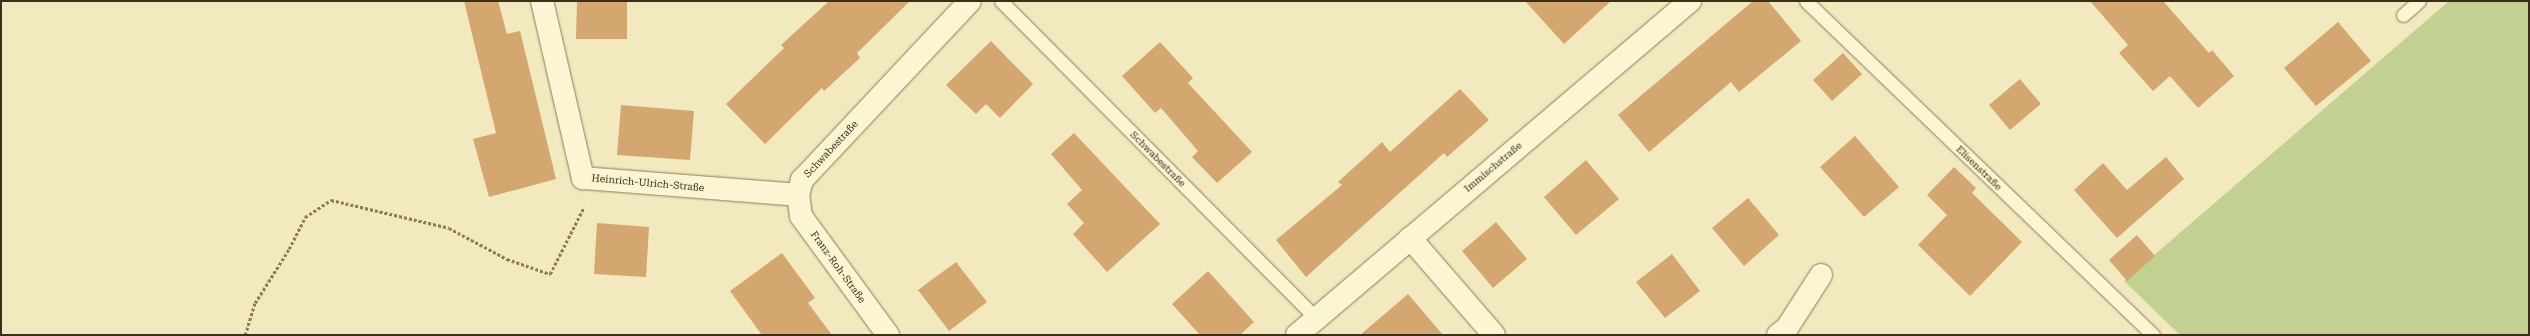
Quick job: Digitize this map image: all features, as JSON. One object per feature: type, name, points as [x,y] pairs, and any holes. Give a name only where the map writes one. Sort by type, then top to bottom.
[{"type":"street","name":"Heinrich-Ulrich-Straße","points":[[542,1],[584,178],[798,195]]},
{"type":"street","name":"Schwabestraße","points":[[798,195],[802,180],[970,1]]},
{"type":"street","name":"Immischstraße","points":[[1296,335],[1315,317],[1690,1]]},
{"type":"street","name":"Franz-Roh-Straße","points":[[798,195],[801,216],[888,335]]},
{"type":"street","points":[[1410,238],[1494,335]]},
{"type":"street","points":[[1778,335],[1787,328],[1821,275]]},
{"type":"lane","name":"Schwabestraße","points":[[1001,1],[1315,317]]},
{"type":"lane","name":"Elisenstraße","points":[[1806,1],[2153,335]]},
{"type":"lane","points":[[2403,15],[2419,1]]},
{"type":"path","points":[[245,335],[255,303],[288,249],[305,217],[331,200],[450,228],[507,259],[550,274],[598,180]]},
{"type":"green space","points":[[2449,1],[2529,1],[2529,335],[2180,335],[2124,281]]},
{"type":"building","points":[[464,1],[498,1],[507,34],[520,31],[556,179],[489,197],[473,139],[496,133]]},
{"type":"building","points":[[577,1],[627,1],[627,39],[576,39]]},
{"type":"building","points":[[829,1],[910,1],[857,53],[860,58],[824,91],[822,88],[765,144],[726,104],[784,48],[781,45]]},
{"type":"building","points":[[1525,1],[1611,1],[1564,44]]},
{"type":"building","points":[[1753,1],[1768,1],[1801,41],[1739,92],[1731,82],[1649,152],[1618,115]]},
{"type":"building","points":[[2090,1],[2163,1],[2209,53],[2212,50],[2234,76],[2198,108],[2170,76],[2153,91],[2119,53],[2128,45]]},
{"type":"building","points":[[2338,22],[2371,61],[2316,106],[2284,68]]},
{"type":"building","points":[[991,41],[1033,84],[1000,118],[986,104],[976,114],[946,85]]},
{"type":"building","points":[[1160,42],[1193,78],[1188,83],[1252,152],[1217,183],[1192,157],[1198,151],[1161,108],[1155,113],[1122,76]]},
{"type":"building","points":[[1843,53],[1862,74],[1832,101],[1813,80]]},
{"type":"building","points":[[2020,79],[2041,104],[2010,130],[1989,105]]},
{"type":"building","points":[[1460,89],[1489,120],[1447,157],[1444,153],[1306,277],[1276,240],[1342,185],[1338,182],[1382,142],[1390,152]]},
{"type":"building","points":[[621,105],[694,111],[690,160],[617,155]]},
{"type":"building","points":[[1074,133],[1160,224],[1107,272],[1073,234],[1084,223],[1067,204],[1082,190],[1051,154]]},
{"type":"building","points":[[1855,136],[1899,187],[1864,217],[1820,167]]},
{"type":"building","points":[[2166,157],[2184,179],[2117,238],[2074,190],[2103,163],[2127,190]]},
{"type":"building","points":[[1586,160],[1619,199],[1576,235],[1544,197]]},
{"type":"building","points":[[1954,167],[1976,188],[1972,193],[2022,242],[1970,296],[1918,245],[1947,215],[1927,195]]},
{"type":"building","points":[[1748,198],[1779,235],[1744,266],[1712,228]]},
{"type":"building","points":[[1496,222],[1527,259],[1493,288],[1462,251]]},
{"type":"building","points":[[597,223],[649,227],[646,277],[594,274]]},
{"type":"building","points":[[2137,235],[2155,256],[2127,281],[2109,260]]},
{"type":"building","points":[[782,253],[815,298],[808,303],[832,335],[762,335],[730,291]]},
{"type":"building","points":[[1672,254],[1700,291],[1665,318],[1636,282]]},
{"type":"building","points":[[956,262],[987,302],[949,331],[918,290]]},
{"type":"building","points":[[1208,271],[1254,322],[1240,335],[1200,335],[1172,304]]},
{"type":"building","points":[[1408,294],[1443,335],[1360,335]]}]
